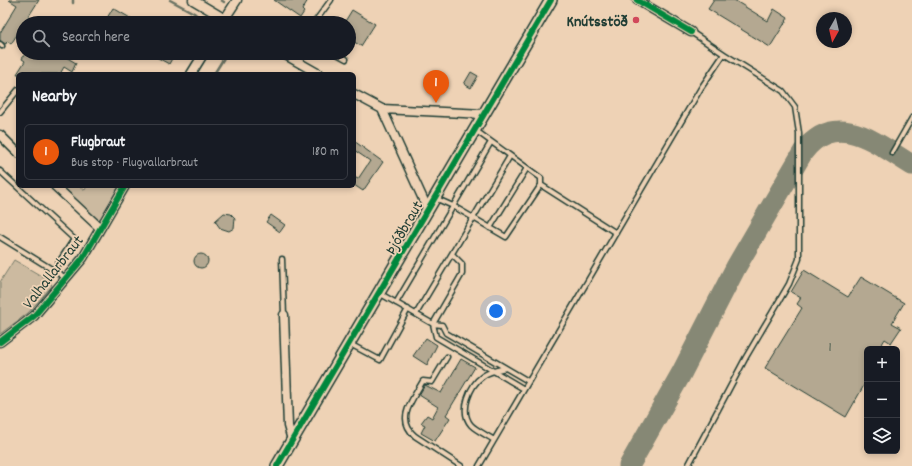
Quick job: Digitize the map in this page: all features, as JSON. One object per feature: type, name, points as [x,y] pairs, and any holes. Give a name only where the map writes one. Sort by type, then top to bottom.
[{"type":"street","points":[[193,0],[216,16]]},
{"type":"street","points":[[226,16],[237,0]]},
{"type":"street","name":"Þjóðbraut","points":[[277,466],[551,0]]},
{"type":"street","points":[[637,0],[691,32]]},
{"type":"street","points":[[192,72],[200,60]]},
{"type":"street","points":[[299,60],[315,72]]},
{"type":"street","points":[[356,95],[382,109],[484,114]]},
{"type":"street","points":[[382,109],[428,210]]},
{"type":"street","points":[[0,135],[16,151]]},
{"type":"street","points":[[57,188],[100,228]]},
{"type":"street","name":"Valhallarbraut","points":[[0,342],[34,316],[83,258],[124,188]]},
{"type":"street","points":[[284,315],[288,426],[292,440]]},
{"type":"lane","points":[[319,16],[330,0]]},
{"type":"lane","points":[[688,466],[746,357],[788,284],[799,259],[799,133],[795,107],[783,91],[691,32]]},
{"type":"lane","points":[[479,466],[701,88],[724,54]]},
{"type":"lane","points":[[0,112],[16,92]]},
{"type":"lane","points":[[892,153],[912,118]]},
{"type":"lane","points":[[435,198],[453,206],[503,236],[509,236],[541,185],[541,178],[475,130]]},
{"type":"lane","points":[[396,302],[491,142]]},
{"type":"lane","points":[[416,314],[510,156]]},
{"type":"lane","points":[[490,228],[527,168]]},
{"type":"lane","points":[[0,171],[16,186]]},
{"type":"lane","points":[[541,185],[616,233]]},
{"type":"lane","points":[[18,188],[74,239],[54,270]]},
{"type":"lane","points":[[0,237],[66,278]]},
{"type":"lane","points":[[452,254],[462,264],[462,274],[433,324],[436,337],[524,389]]},
{"type":"lane","points":[[282,259],[284,315]]},
{"type":"lane","points":[[379,292],[433,324],[442,325],[446,333],[528,381]]},
{"type":"lane","points":[[350,343],[380,360],[408,309]]},
{"type":"lane","points":[[447,356],[432,382],[423,380],[407,411],[405,422],[407,427],[415,436],[461,466]]},
{"type":"lane","points":[[494,440],[471,425],[465,415],[466,401],[482,376],[493,371],[506,368]]},
{"type":"shaded area","points":[[55,188],[82,188],[85,190],[86,188],[120,188],[103,218],[95,220],[87,216],[56,193]]},
{"type":"shaded area","points":[[14,260],[50,281],[52,286],[28,313],[0,334],[0,282]]},
{"type":"building","points":[[9,0],[39,0],[29,16],[16,16],[16,36],[11,44],[7,41],[6,44],[0,41],[0,33],[17,5]]},
{"type":"building","points":[[274,0],[308,0],[302,10],[304,12],[301,16],[297,16]]},
{"type":"building","points":[[714,0],[734,0],[768,21],[774,9],[788,18],[770,47],[708,9]]},
{"type":"building","points":[[113,8],[127,16],[108,16]]},
{"type":"building","points":[[352,10],[375,24],[361,46],[356,43],[356,16],[348,16]]},
{"type":"building","points":[[24,60],[71,60],[76,63],[72,72],[64,67],[61,72],[18,72],[25,61]]},
{"type":"building","points":[[162,60],[171,60],[169,64]]},
{"type":"building","points":[[471,72],[478,76],[471,88],[464,84]]},
{"type":"building","points":[[356,142],[383,162],[363,191],[356,186],[356,178],[358,179],[370,161],[356,151]]},
{"type":"building","points":[[224,213],[231,214],[235,218],[234,228],[229,231],[220,228],[215,221]]},
{"type":"building","points":[[271,215],[285,225],[280,232],[266,222]]},
{"type":"building","points":[[201,254],[206,256],[208,261],[206,266],[201,268],[196,266],[194,261],[196,256]]},
{"type":"building","points":[[804,270],[848,297],[861,277],[904,303],[892,323],[901,328],[891,343],[885,339],[881,346],[864,346],[864,385],[846,417],[765,368],[802,308],[797,304],[801,298],[791,292]]},
{"type":"building","points":[[426,338],[437,345],[427,365],[413,356]]},
{"type":"building","points":[[461,359],[475,367],[446,415],[450,418],[435,441],[421,433],[425,425],[421,423],[427,415],[432,418],[438,407],[419,395],[425,385],[441,393]]},
{"type":"waterway","points":[[170,0],[197,16]]},
{"type":"waterway","points":[[215,72],[223,60]]},
{"type":"taxiway","points":[[629,466],[681,374],[736,267],[803,152],[816,139],[829,133],[843,131],[857,134],[871,140],[912,165]]},
{"type":"cycle path","points":[[277,466],[551,0]]},
{"type":"cycle path","points":[[637,0],[691,32]]},
{"type":"cycle path","points":[[0,342],[34,316],[83,258],[124,188]]},
{"type":"place","name":"Knútsstöð","points":[[636,20]]},
{"type":"place","name":"Flugbraut","points":[[436,103]]}]
